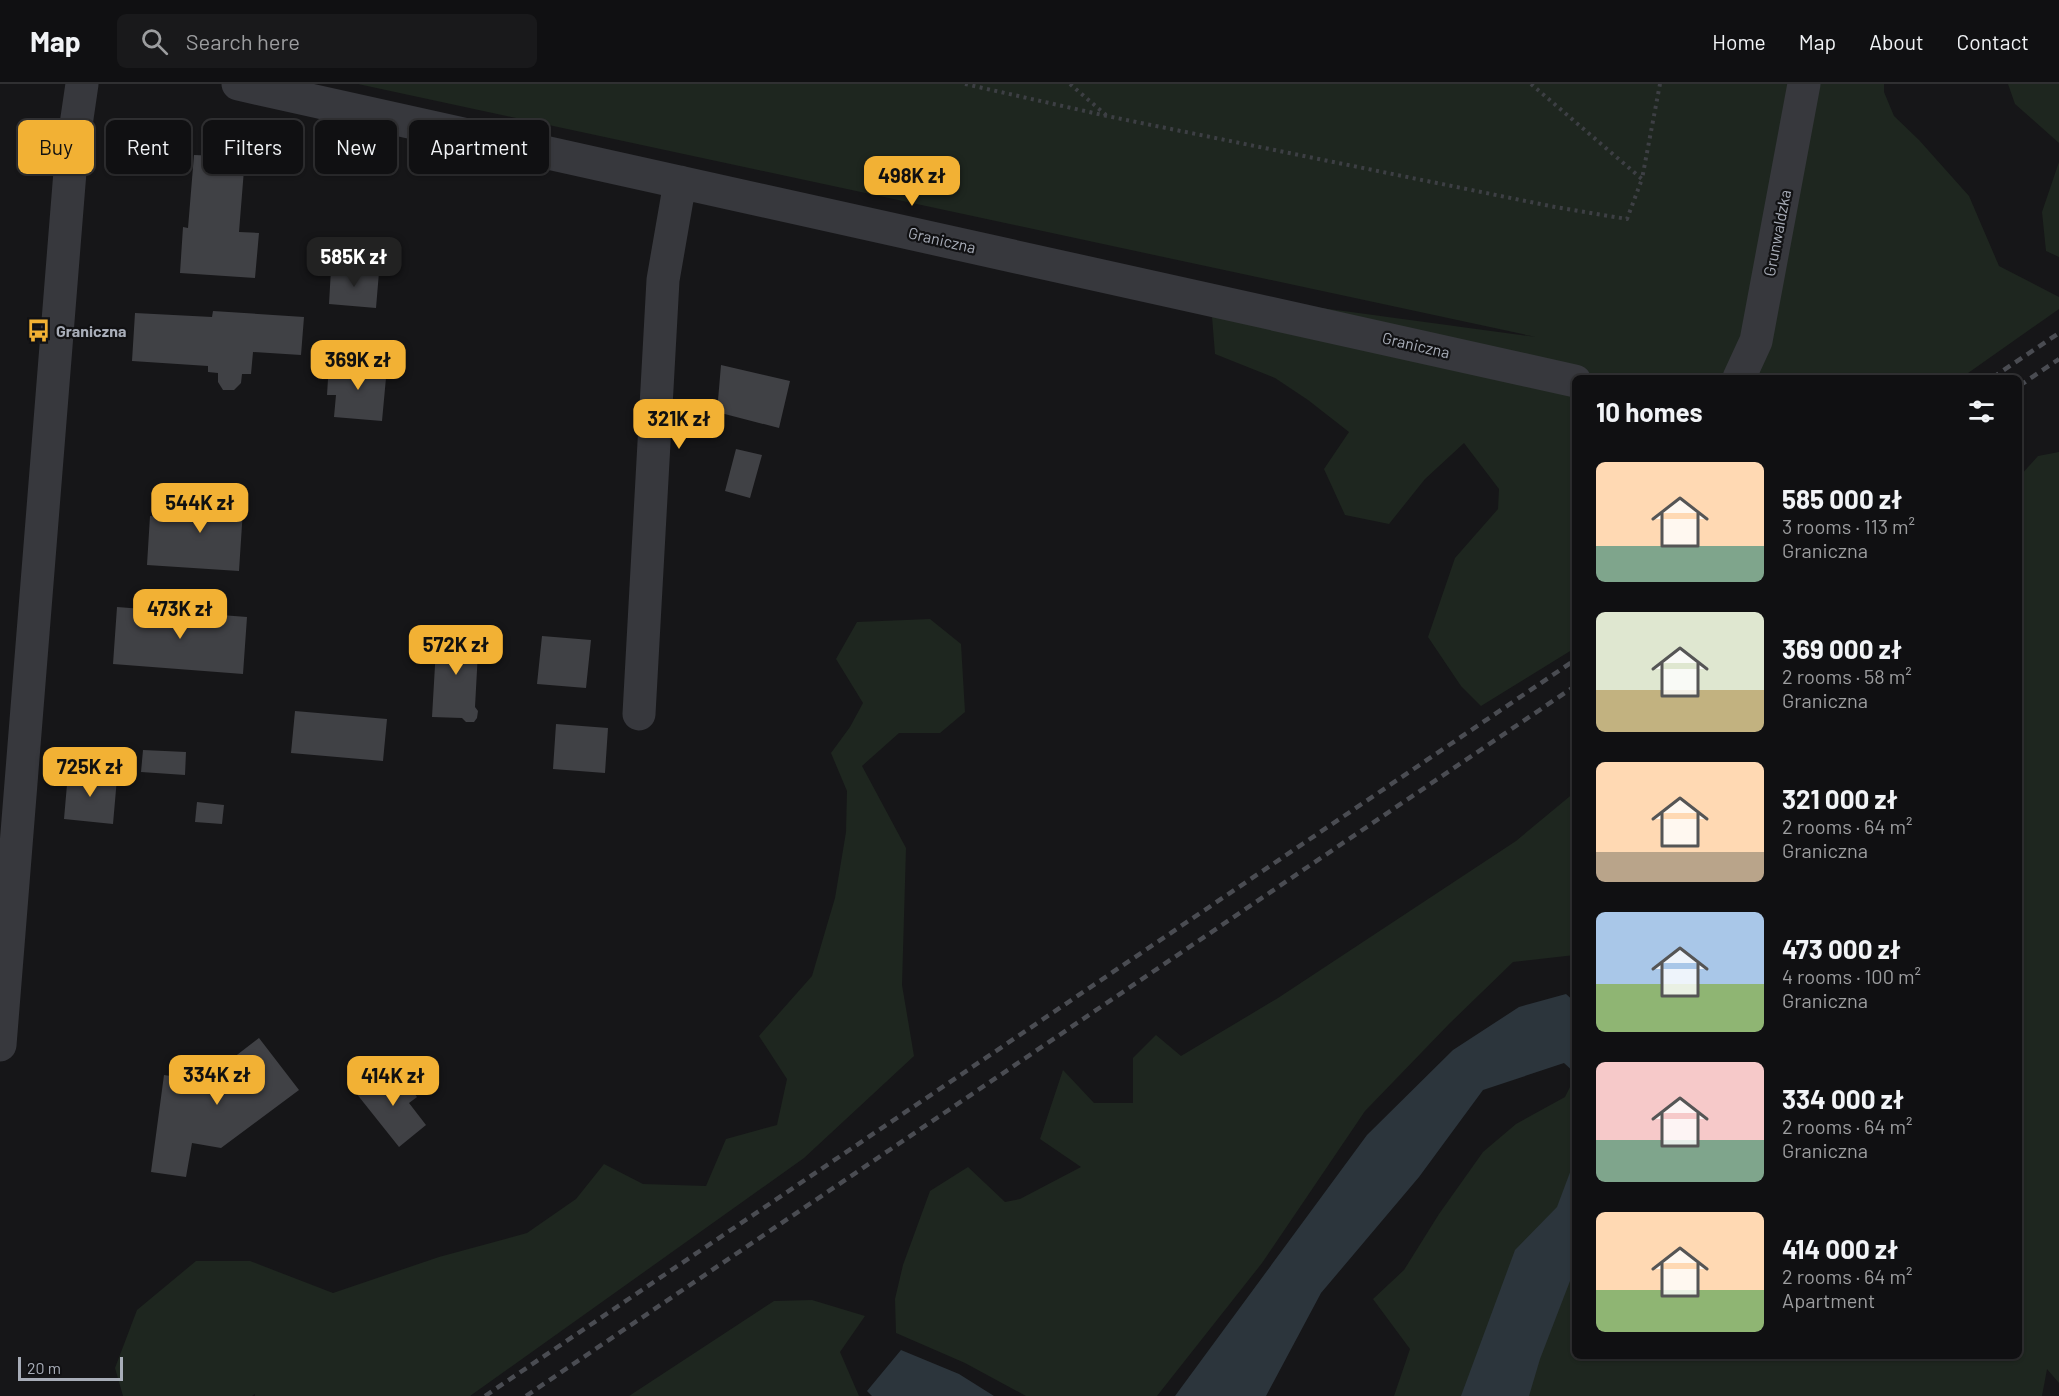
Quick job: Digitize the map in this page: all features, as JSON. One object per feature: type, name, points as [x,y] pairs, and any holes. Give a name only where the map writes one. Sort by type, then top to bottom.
[{"type":"street","points":[[0,1045],[71,159],[82,84]]},
{"type":"street","name":"Graniczna","points":[[238,84],[1572,380]]},
{"type":"street","name":"Grunwaldzka","points":[[1740,375],[1756,341],[1804,84]]},
{"type":"street","points":[[639,714],[663,280],[680,182]]},
{"type":"path","points":[[965,84],[1107,116],[1544,205],[1627,219],[1642,179],[1660,84]]},
{"type":"path","points":[[1070,84],[1107,116]]},
{"type":"path","points":[[1531,84],[1642,179]]},
{"type":"shaded area","points":[[358,84],[1884,84],[1884,92],[1894,116],[1919,140],[1969,196],[1999,266],[2059,297],[2059,309],[1965,375],[1572,375],[1572,650],[1481,706],[1461,686],[1428,637],[1455,558],[1498,509],[1499,489],[1464,443],[1425,479],[1389,524],[1345,515],[1324,469],[1349,432],[1275,378],[1215,354],[1211,304],[1234,296],[1536,337],[549,125],[549,120],[526,120]]},
{"type":"shaded area","points":[[2008,84],[2059,84],[2059,143],[2015,104]]},
{"type":"shaded area","points":[[2059,162],[2059,257],[2046,251],[2042,212]]},
{"type":"shaded area","points":[[2059,452],[2059,1383],[2047,1369],[2042,1396],[1394,1396],[1410,1349],[1373,1299],[1404,1270],[1439,1214],[1483,1152],[1516,1124],[1565,1097],[1572,1083],[1572,1359],[2022,1359],[2022,474],[2038,456]]},
{"type":"shaded area","points":[[930,619],[961,644],[965,712],[940,733],[899,733],[862,766],[906,848],[902,985],[914,1056],[804,1158],[470,1396],[255,1396],[255,1394],[252,1396],[123,1396],[115,1368],[137,1310],[196,1261],[250,1261],[333,1293],[439,1257],[527,1233],[576,1199],[604,1164],[643,1184],[706,1186],[726,1139],[777,1125],[787,1079],[759,1036],[812,976],[835,898],[846,832],[847,791],[831,753],[850,727],[863,703],[836,659],[857,622]]},
{"type":"shaded area","points":[[1572,794],[1572,955],[1513,962],[1365,1111],[1262,1263],[1157,1396],[1026,1396],[965,1363],[896,1333],[895,1299],[903,1265],[930,1191],[968,1167],[1005,1202],[1020,1199],[1081,1167],[1040,1139],[1063,1070],[1094,1103],[1133,1103],[1133,1058],[1156,1035],[1181,1056],[1278,998],[1516,841]]},
{"type":"shaded area","points":[[1566,994],[1572,999],[1572,1070],[1564,1063],[1483,1090],[1419,1177],[1321,1293],[1266,1396],[1175,1396],[1367,1135],[1453,1050],[1519,1007]]},
{"type":"shaded area","points":[[1572,1167],[1572,1276],[1540,1359],[1529,1396],[1461,1396],[1515,1250],[1557,1207]]},
{"type":"shaded area","points":[[812,1300],[865,1316],[840,1352],[859,1396],[629,1396],[774,1301]]},
{"type":"shaded area","points":[[901,1350],[959,1374],[994,1396],[872,1396],[867,1391]]},
{"type":"building","points":[[194,155],[203,155],[203,174],[244,174],[239,232],[259,233],[255,278],[180,273],[183,227],[188,228]]},
{"type":"building","points":[[331,269],[379,272],[376,308],[329,304]]},
{"type":"building","points":[[213,311],[304,317],[301,355],[253,352],[251,374],[242,374],[241,383],[234,390],[223,390],[218,382],[218,373],[208,372],[208,366],[132,361],[135,313],[212,317]]},
{"type":"building","points":[[329,363],[387,367],[382,421],[334,417],[336,395],[327,395]]},
{"type":"building","points":[[721,365],[790,381],[779,428],[717,412]]},
{"type":"building","points":[[736,449],[762,455],[750,498],[725,491]]},
{"type":"building","points":[[189,491],[244,494],[239,571],[147,565],[150,516],[187,519]]},
{"type":"building","points":[[117,607],[247,617],[243,674],[113,664]]},
{"type":"building","points":[[437,631],[479,633],[475,707],[478,711],[474,722],[466,722],[462,718],[432,717]]},
{"type":"building","points":[[542,636],[591,640],[586,688],[537,684]]},
{"type":"building","points":[[295,711],[387,719],[383,761],[291,753]]},
{"type":"building","points":[[556,724],[608,728],[605,773],[553,769]]},
{"type":"building","points":[[143,750],[186,752],[185,775],[141,772]]},
{"type":"building","points":[[68,773],[117,778],[113,824],[64,819]]},
{"type":"building","points":[[197,802],[224,805],[222,824],[195,822]]},
{"type":"building","points":[[259,1038],[299,1090],[221,1148],[192,1143],[186,1177],[151,1172],[164,1075],[203,1081]]},
{"type":"building","points":[[386,1070],[396,1083],[403,1078],[417,1097],[409,1103],[426,1125],[399,1147],[356,1093]]},
{"type":"railway","points":[[1996,375],[2059,333]]},
{"type":"railway","points":[[2022,384],[2059,359]]},
{"type":"railway","points":[[485,1396],[1572,662]]},
{"type":"railway","points":[[526,1396],[1572,688]]},
{"type":"place","name":"Graniczna","points":[[38,331]]}]
